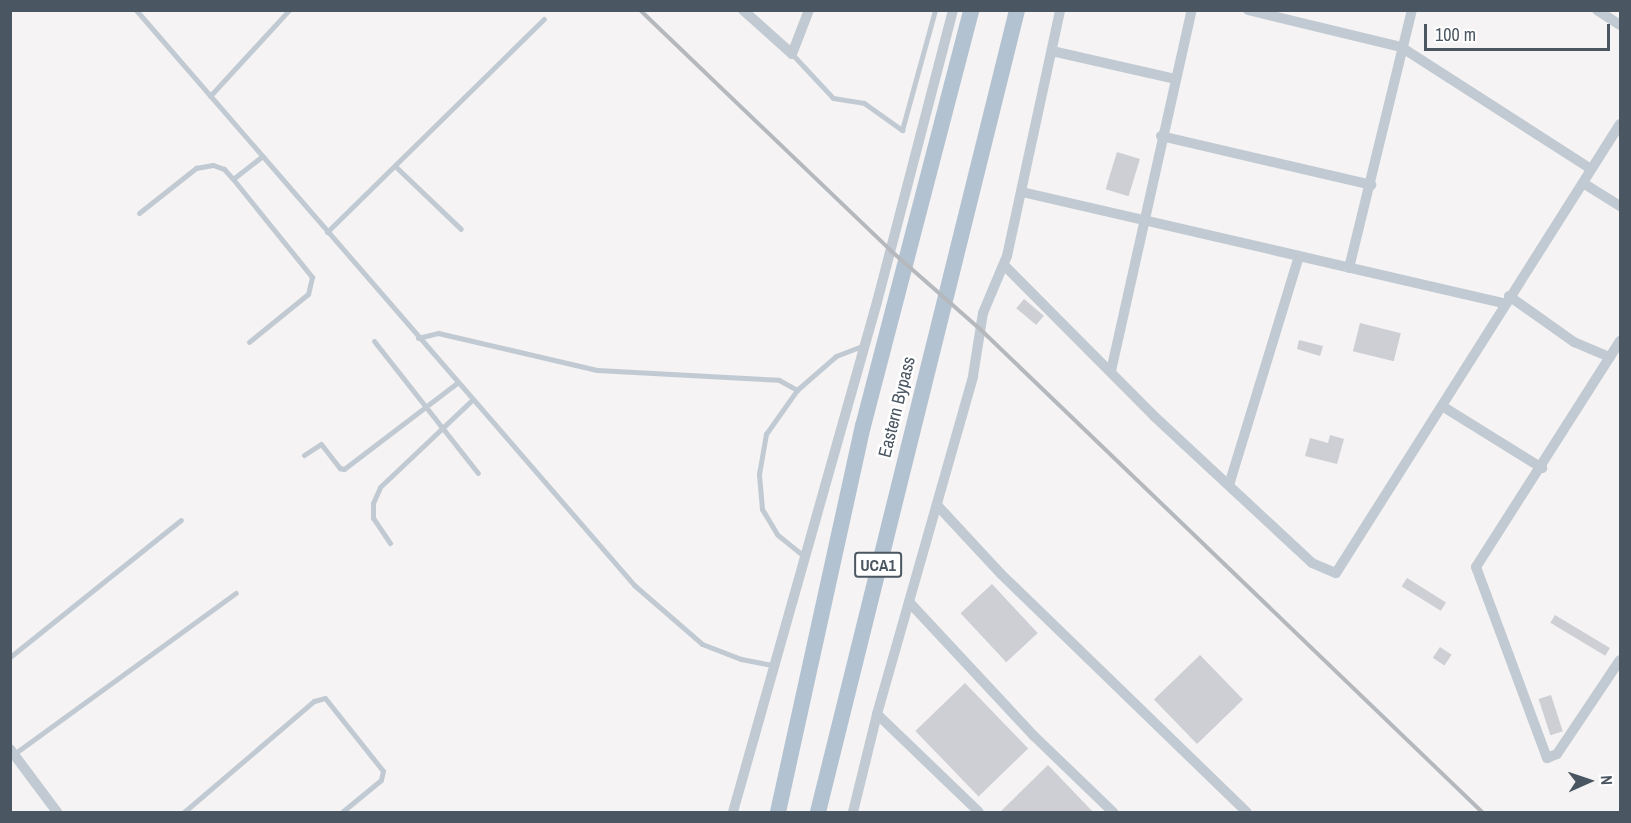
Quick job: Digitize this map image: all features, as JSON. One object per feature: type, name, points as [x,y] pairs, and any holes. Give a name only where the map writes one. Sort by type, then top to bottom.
[{"type":"main road","name":"Eastern Bypass","points":[[778,813],[862,426],[971,10]]},
{"type":"main road","name":"Eastern Bypass","points":[[818,813],[1017,10]]},
{"type":"street","points":[[742,10],[792,54],[809,10]]},
{"type":"street","points":[[733,813],[773,665],[806,558],[953,10]]},
{"type":"street","points":[[853,813],[877,714],[973,376],[983,313],[1004,265],[1022,192],[1060,10]]},
{"type":"street","points":[[1112,371],[1161,136],[1192,10]]},
{"type":"street","points":[[1248,10],[1401,47],[1591,169]]},
{"type":"street","points":[[1349,268],[1371,185],[1401,47],[1412,10]]},
{"type":"street","points":[[1597,10],[1620,25]]},
{"type":"street","points":[[1052,51],[1175,79]]},
{"type":"street","points":[[1004,265],[1112,371],[1155,417],[1312,563],[1336,573],[1506,300],[1620,124]]},
{"type":"street","points":[[1161,136],[1371,185]]},
{"type":"street","points":[[1583,183],[1620,206]]},
{"type":"street","points":[[1022,192],[1349,268],[1506,300],[1579,345],[1610,357]]},
{"type":"street","points":[[1230,485],[1299,256]]},
{"type":"street","points":[[1620,341],[1542,468],[1480,559],[1476,571],[1524,687],[1547,758],[1557,754],[1620,660]]},
{"type":"street","points":[[1442,406],[1542,468]]},
{"type":"street","points":[[937,505],[1001,574],[1247,813]]},
{"type":"street","points":[[909,602],[1034,736],[1113,813]]},
{"type":"street","points":[[877,714],[979,813]]},
{"type":"street","points":[[12,751],[57,813]]},
{"type":"lane","points":[[136,10],[471,402],[609,558],[683,630],[722,653],[773,665]]},
{"type":"lane","points":[[210,96],[289,10]]},
{"type":"lane","points":[[792,54],[833,98],[864,103],[902,130],[935,10]]},
{"type":"lane","points":[[327,232],[544,19]]},
{"type":"lane","points":[[233,179],[261,156]]},
{"type":"lane","points":[[139,213],[196,168],[213,165],[233,179],[312,277],[308,294],[249,342]]},
{"type":"lane","points":[[395,166],[461,229]]},
{"type":"lane","points":[[418,338],[438,333],[597,370],[779,380],[797,390]]},
{"type":"lane","points":[[374,341],[478,473]]},
{"type":"lane","points":[[806,558],[766,520],[759,493],[766,434],[797,390],[836,356],[864,345]]},
{"type":"lane","points":[[304,454],[321,444],[340,468],[344,469],[457,383]]},
{"type":"lane","points":[[390,543],[373,518],[373,503],[380,487],[471,402]]},
{"type":"lane","points":[[10,657],[181,520]]},
{"type":"lane","points":[[12,751],[236,593]]},
{"type":"lane","points":[[184,813],[314,701],[325,698],[383,771],[381,780],[342,813]]},
{"type":"building","points":[[1117,152],[1140,159],[1129,196],[1106,189]]},
{"type":"building","points":[[1024,299],[1044,316],[1036,325],[1016,308]]},
{"type":"building","points":[[1360,323],[1401,333],[1394,361],[1353,351]]},
{"type":"building","points":[[1299,340],[1323,346],[1320,356],[1297,349]]},
{"type":"building","points":[[1330,435],[1344,439],[1337,464],[1305,456],[1310,438],[1328,443]]},
{"type":"building","points":[[1407,578],[1446,602],[1441,611],[1402,586]]},
{"type":"building","points":[[992,584],[1038,633],[1006,662],[961,613]]},
{"type":"building","points":[[1555,615],[1610,648],[1605,656],[1550,623]]},
{"type":"building","points":[[1440,647],[1452,655],[1444,666],[1433,658]]},
{"type":"building","points":[[1200,655],[1243,700],[1197,744],[1154,699]]},
{"type":"building","points":[[965,683],[1028,748],[979,796],[915,731]]},
{"type":"building","points":[[1551,695],[1563,731],[1550,735],[1539,699]]},
{"type":"building","points":[[1048,765],[1094,813],[999,813]]},
{"type":"railway","points":[[640,10],[890,250],[980,329],[1482,812]]}]
